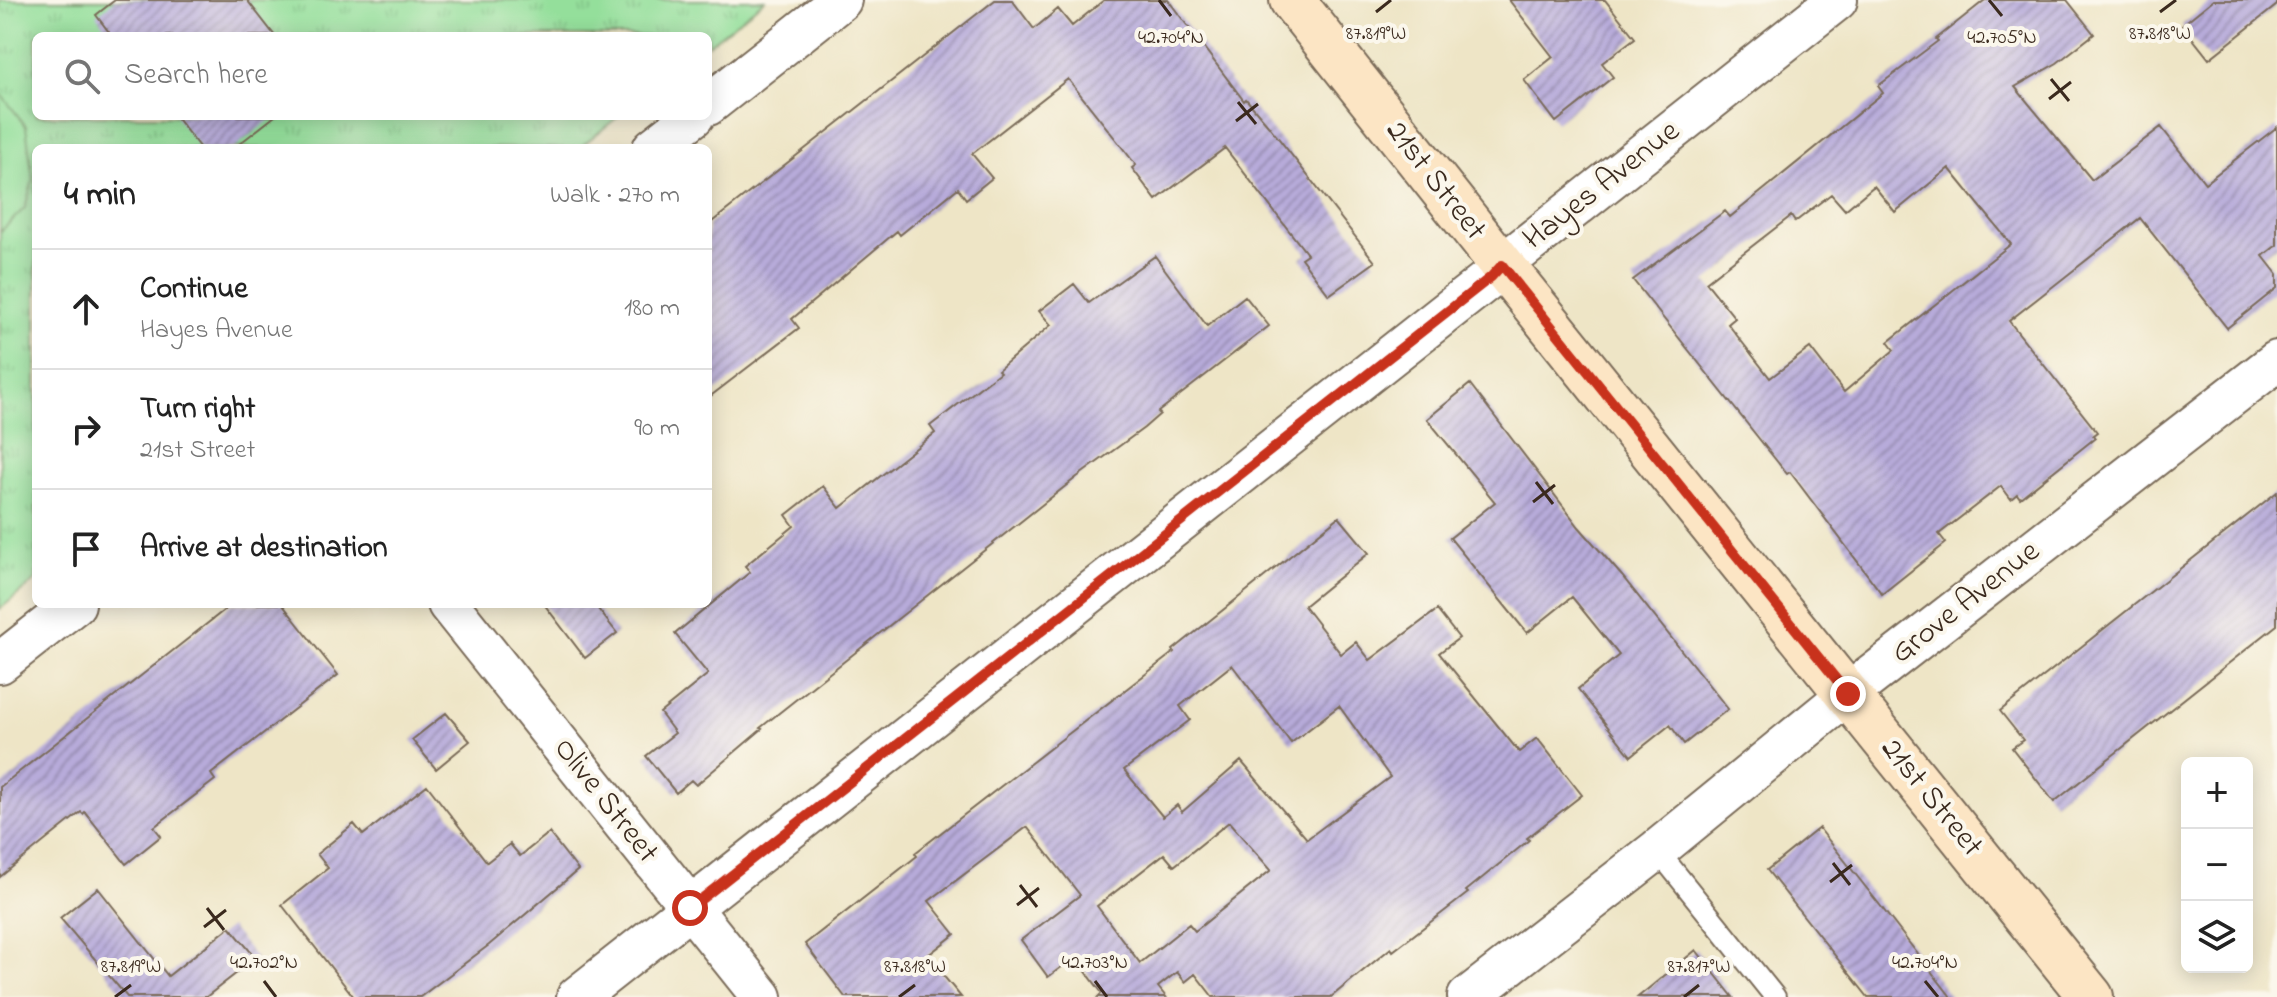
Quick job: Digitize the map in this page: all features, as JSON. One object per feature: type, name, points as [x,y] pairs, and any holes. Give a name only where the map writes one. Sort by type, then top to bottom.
[{"type":"street","points":[[712,102],[841,0]]},
{"type":"street","name":"21st Street","points":[[1292,0],[2091,997]]},
{"type":"street","name":"Hayes Avenue","points":[[577,997],[1479,287],[1502,265],[1837,0]]},
{"type":"street","points":[[658,144],[689,120]]},
{"type":"street","name":"Grove Avenue","points":[[1468,997],[1657,850],[1848,694],[2277,361]]},
{"type":"street","points":[[0,663],[70,608]]},
{"type":"street","name":"Olive Street","points":[[451,608],[762,997]]},
{"type":"lane","points":[[1657,850],[1775,997]]},
{"type":"green space","points":[[0,0],[765,0],[712,42],[712,32],[32,32],[32,120],[614,120],[584,144],[32,144],[32,583],[0,609]]},
{"type":"green space","points":[[0,93],[26,126],[32,184],[25,208],[0,232]]},
{"type":"building","points":[[115,0],[247,0],[272,32],[109,32],[96,15]]},
{"type":"building","points":[[995,0],[1012,0],[1034,29],[1058,9],[1072,26],[1104,0],[1168,0],[1244,101],[1246,99],[1268,125],[1375,262],[1329,295],[1301,258],[1307,254],[1225,148],[1156,200],[1132,168],[1136,165],[1068,79],[972,154],[992,178],[966,199],[958,188],[900,235],[897,231],[792,319],[799,328],[712,395],[712,222]]},
{"type":"building","points":[[1509,0],[1605,0],[1635,38],[1602,63],[1613,77],[1556,122],[1524,80],[1553,57]]},
{"type":"building","points":[[1985,0],[2067,0],[2094,34],[2057,63],[2015,87],[2092,180],[2161,127],[2205,183],[2277,127],[2277,245],[2263,256],[2277,274],[2277,288],[2227,328],[2140,218],[2009,321],[2097,432],[2093,435],[2095,438],[2020,498],[2017,494],[2011,499],[2001,486],[1939,534],[1946,543],[1882,594],[1790,472],[1787,474],[1633,280],[1725,211],[1730,217],[1883,93],[1878,86],[1938,41],[1936,39]],"holes":[[[1949,168],[2011,244],[1888,342],[1894,350],[1844,392],[1810,348],[1770,378],[1728,324],[1735,318],[1706,282],[1791,216],[1795,222],[1831,194],[1845,210],[1874,186],[1895,212]]]},
{"type":"building","points":[[2213,0],[2277,0],[2277,5],[2209,59],[2182,25]]},
{"type":"building","points":[[178,120],[270,120],[239,144],[197,144]]},
{"type":"building","points":[[1155,256],[1207,326],[1245,296],[1269,326],[1158,412],[1160,414],[1144,428],[1077,477],[760,728],[696,785],[691,780],[676,793],[646,756],[675,733],[660,713],[708,674],[675,634],[706,608],[712,608],[712,603],[750,572],[745,566],[794,526],[786,515],[823,486],[840,508],[935,433],[930,426],[1000,372],[998,370],[1051,325],[1039,311],[1074,284],[1089,303]]},
{"type":"building","points":[[1470,384],[1579,527],[1728,709],[1684,744],[1670,725],[1631,756],[1578,689],[1619,655],[1572,597],[1527,633],[1450,538],[1495,502],[1427,419]]},
{"type":"building","points":[[2277,492],[2277,625],[2054,802],[2012,748],[2023,740],[2000,711]]},
{"type":"building","points":[[1339,517],[1369,553],[1304,606],[1341,654],[1356,642],[1370,660],[1437,610],[1459,638],[1439,653],[1519,752],[1537,738],[1582,795],[1527,838],[1529,840],[1466,891],[1468,893],[1393,951],[1391,948],[1331,997],[1213,997],[1195,974],[1185,982],[1177,972],[1158,987],[1166,997],[1098,997],[1102,993],[1075,957],[1048,977],[1021,940],[1080,895],[1027,827],[929,901],[955,934],[927,956],[961,997],[845,997],[805,944],[917,856],[915,853]],"holes":[[[1232,665],[1291,743],[1339,706],[1390,777],[1307,839],[1241,761],[1182,812],[1177,805],[1163,817],[1124,770],[1190,720],[1180,706]],[[1229,822],[1271,870],[1195,931],[1189,924],[1140,963],[1097,906],[1164,854],[1174,866]]]},
{"type":"building","points":[[227,608],[285,608],[338,675],[211,774],[215,780],[154,827],[161,836],[126,864],[85,812],[81,812],[0,877],[0,787]]},
{"type":"building","points":[[547,608],[597,608],[617,633],[585,658]]},
{"type":"building","points":[[446,713],[470,741],[436,769],[412,740]]},
{"type":"building","points":[[427,785],[487,862],[510,844],[520,856],[549,833],[578,870],[489,945],[420,997],[354,997],[282,905],[328,868],[317,854],[354,824],[363,835]]},
{"type":"building","points":[[1819,828],[1951,997],[1868,997],[1767,870]]},
{"type":"building","points":[[98,888],[168,976],[230,927],[256,958],[206,997],[127,997],[60,918]]},
{"type":"building","points":[[1696,950],[1733,997],[1638,997]]},
{"type":"route","points":[[690,908],[1491,277],[1502,265],[1848,694]]}]
